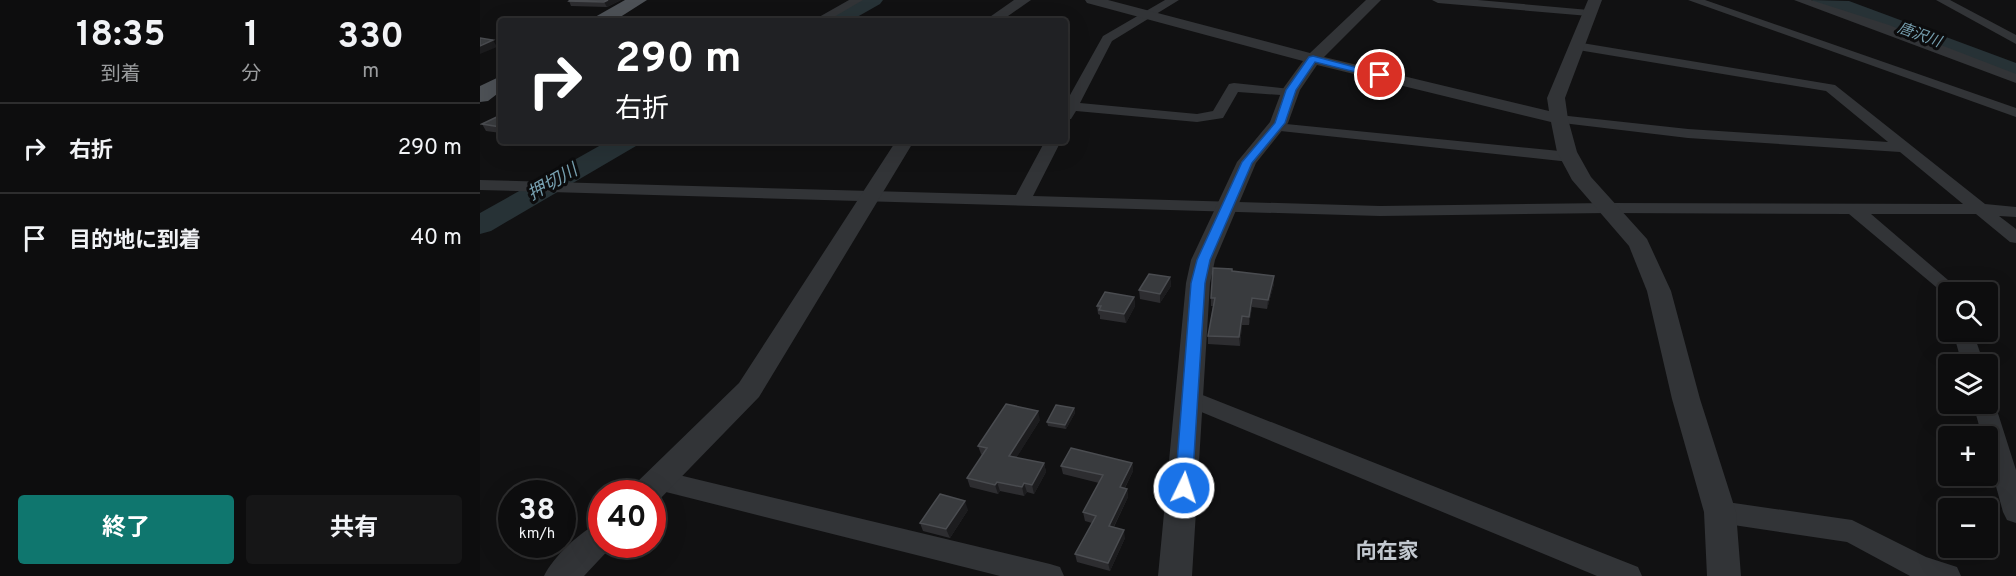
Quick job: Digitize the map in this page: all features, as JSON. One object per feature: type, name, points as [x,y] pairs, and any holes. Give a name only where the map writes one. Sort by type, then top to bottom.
[{"type":"main road","points":[[606,18],[638,0]]},
{"type":"main road","points":[[480,96],[498,84]]},
{"type":"street","points":[[824,18],[857,0]]},
{"type":"street","points":[[996,18],[1024,0]]},
{"type":"street","points":[[1092,0],[1313,59],[1559,119],[1688,134],[1905,148]]},
{"type":"street","points":[[1173,0],[1107,39],[1068,112],[1197,118],[1218,115],[1234,87],[1290,93]]},
{"type":"street","points":[[1174,576],[1198,283],[1203,260],[1247,162],[1276,128],[1290,93],[1313,59],[1374,0]]},
{"type":"street","points":[[1438,0],[1592,7],[1556,98],[1559,119],[1570,157],[1582,180],[1639,244],[1659,291],[1686,399],[1720,512],[1724,576]]},
{"type":"street","points":[[1694,0],[2016,113]]},
{"type":"street","points":[[1800,0],[1885,28],[2016,79]]},
{"type":"street","points":[[1835,0],[2016,65]]},
{"type":"street","points":[[1942,0],[2016,40]]},
{"type":"street","points":[[1576,46],[1830,88],[2016,238]]},
{"type":"street","points":[[1276,128],[1570,157]]},
{"type":"street","points":[[659,480],[749,390],[903,144]]},
{"type":"street","points":[[1021,202],[1051,144]]},
{"type":"street","points":[[480,185],[1380,211],[1853,208],[1980,209],[2016,212]]},
{"type":"street","points":[[1853,208],[1940,282]]},
{"type":"street","points":[[1190,398],[1628,576]]},
{"type":"street","points":[[1987,414],[2016,512]]},
{"type":"street","points":[[666,490],[1050,576]]},
{"type":"street","points":[[1720,512],[1852,531],[1919,567],[1947,576]]},
{"type":"street","points":[[561,576],[588,550]]},
{"type":"building","points":[[570,0],[608,0],[604,2]]},
{"type":"building","points":[[480,38],[493,40],[480,46]]},
{"type":"building","points":[[498,116],[498,127],[482,124]]},
{"type":"building","points":[[1213,268],[1274,276],[1268,300],[1252,298],[1249,317],[1242,316],[1239,337],[1208,336],[1215,298],[1211,298]]},
{"type":"building","points":[[1149,274],[1170,277],[1160,294],[1139,290]]},
{"type":"building","points":[[1105,292],[1134,297],[1124,314],[1099,310],[1101,306],[1097,306]]},
{"type":"building","points":[[1006,404],[1038,411],[1009,456],[1044,463],[1032,485],[1024,483],[1022,487],[997,482],[995,485],[967,478],[987,448],[978,446]]},
{"type":"building","points":[[1056,405],[1074,408],[1065,425],[1047,422]]},
{"type":"building","points":[[1071,448],[1132,463],[1120,487],[1127,489],[1109,526],[1124,530],[1108,563],[1075,554],[1096,516],[1083,512],[1103,475],[1061,466]]},
{"type":"building","points":[[940,494],[965,501],[946,529],[920,523]]},
{"type":"waterway","name":"押切川","points":[[841,18],[873,0]]},
{"type":"waterway","name":"唐沢川","points":[[1822,0],[1842,5],[2016,71]]},
{"type":"waterway","name":"押切川","points":[[480,225],[622,144]]},
{"type":"district","name":"向在家","points":[[1387,552]]},
{"type":"route","points":[[1184,488],[1198,283],[1203,260],[1247,162],[1280,123],[1291,90],[1313,59],[1380,75]]}]
